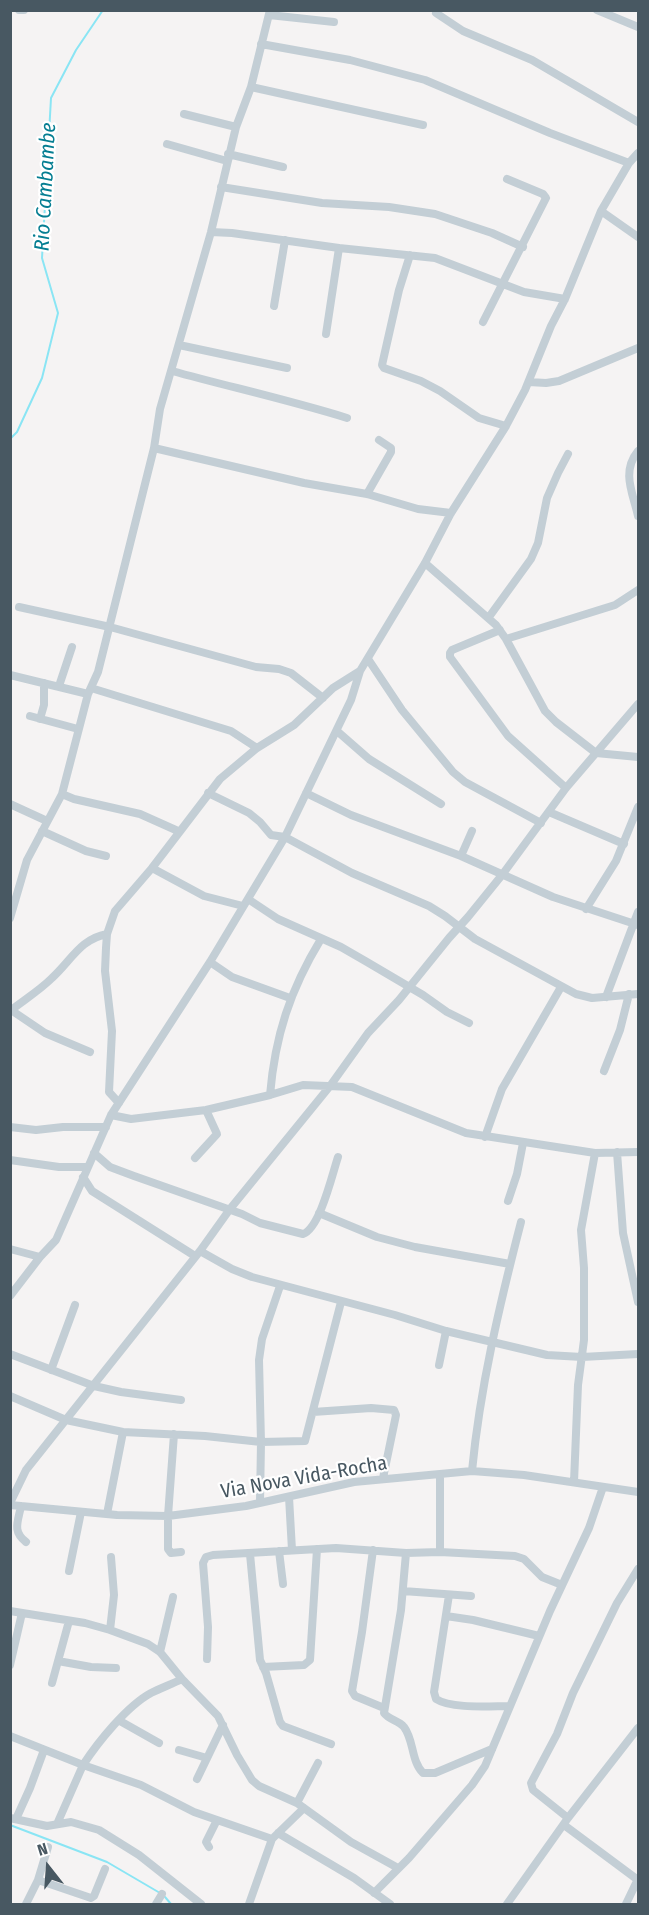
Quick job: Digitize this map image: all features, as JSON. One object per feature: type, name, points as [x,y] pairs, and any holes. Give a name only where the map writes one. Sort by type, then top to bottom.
[{"type":"street","points":[[19,10],[24,10]]},
{"type":"street","points":[[597,10],[639,27]]},
{"type":"street","points":[[10,918],[25,866],[62,794],[89,691],[98,672],[153,448],[160,409],[211,232],[236,127],[251,87],[270,13],[334,22]]},
{"type":"street","points":[[436,13],[463,31],[532,60],[639,122]]},
{"type":"street","points":[[261,44],[350,60],[425,80],[550,133],[629,163]]},
{"type":"street","points":[[251,87],[423,125]]},
{"type":"street","points":[[184,114],[236,127]]},
{"type":"street","points":[[166,144],[283,167]]},
{"type":"street","points":[[10,1296],[56,1240],[111,1115],[210,962],[285,837],[337,731],[351,700],[360,671],[425,563],[451,513],[506,426],[529,382],[601,212],[629,163],[639,153]]},
{"type":"street","points":[[483,322],[546,198],[543,194],[507,179]]},
{"type":"street","points":[[221,186],[322,203],[389,207],[435,214],[492,233],[523,247]]},
{"type":"street","points":[[601,212],[639,237]]},
{"type":"street","points":[[211,232],[410,255],[448,262],[524,292],[565,299]]},
{"type":"street","points":[[274,306],[285,240]]},
{"type":"street","points":[[326,334],[339,248]]},
{"type":"street","points":[[410,255],[399,290],[382,365],[440,391],[479,418],[506,426]]},
{"type":"street","points":[[179,345],[287,368]]},
{"type":"street","points":[[529,382],[559,381],[639,348]]},
{"type":"street","points":[[172,370],[248,392],[300,403],[347,418]]},
{"type":"street","points":[[367,494],[391,448],[379,440]]},
{"type":"street","points":[[153,448],[304,483],[367,494],[418,509],[451,513]]},
{"type":"street","points":[[639,451],[631,462],[629,472],[630,485],[639,516]]},
{"type":"street","points":[[489,617],[531,559],[538,543],[547,498],[568,454]]},
{"type":"street","points":[[425,563],[489,617],[500,630],[545,711],[556,722],[596,753],[639,757]]},
{"type":"street","points":[[506,639],[615,605],[639,590]]},
{"type":"street","points":[[19,607],[110,627],[256,667],[285,671],[291,673],[323,698]]},
{"type":"street","points":[[500,630],[452,650],[450,657],[508,736],[566,788]]},
{"type":"street","points":[[59,686],[72,647]]},
{"type":"street","points":[[368,658],[402,710],[453,772],[465,782],[541,823]]},
{"type":"street","points":[[118,1103],[109,1092],[112,1031],[105,971],[107,934],[115,911],[152,868],[178,831],[220,779],[257,748],[294,725],[333,688],[360,671]]},
{"type":"street","points":[[10,675],[89,691],[231,730],[257,748]]},
{"type":"street","points":[[44,683],[44,705],[35,718],[78,729]]},
{"type":"street","points":[[10,1504],[26,1470],[94,1386],[230,1209],[330,1086],[368,1033],[502,875],[566,788],[639,704]]},
{"type":"street","points":[[337,731],[369,759],[441,804]]},
{"type":"street","points":[[208,793],[255,817],[271,835],[285,837],[352,873],[429,906],[475,939],[544,975],[561,987],[592,998],[634,994],[604,1071]]},
{"type":"street","points":[[306,793],[387,830],[461,856],[586,909],[636,924]]},
{"type":"street","points":[[62,794],[74,799],[140,814],[178,831]]},
{"type":"street","points":[[10,804],[47,821]]},
{"type":"street","points":[[586,909],[624,844],[639,807]]},
{"type":"street","points":[[549,812],[624,844]]},
{"type":"street","points":[[42,831],[79,849],[106,856]]},
{"type":"street","points":[[461,856],[472,831]]},
{"type":"street","points":[[152,868],[204,896],[245,902],[341,947],[469,1023]]},
{"type":"street","points":[[606,997],[639,912]]},
{"type":"street","points":[[90,1052],[45,1033],[10,1010],[50,981],[76,950],[90,939],[107,934]]},
{"type":"street","points":[[270,1095],[275,1048],[290,998],[304,967],[321,939]]},
{"type":"street","points":[[210,962],[232,977],[290,998]]},
{"type":"street","points":[[485,1137],[502,1089],[561,987]]},
{"type":"street","points":[[111,1115],[130,1119],[206,1110],[303,1085],[330,1086],[357,1088],[451,1128],[485,1137],[595,1153],[639,1152]]},
{"type":"street","points":[[195,1158],[217,1134],[206,1110]]},
{"type":"street","points":[[10,1127],[36,1130],[63,1127],[106,1127]]},
{"type":"street","points":[[508,1201],[517,1174],[523,1143]]},
{"type":"street","points":[[617,1152],[623,1233],[639,1302]]},
{"type":"street","points":[[94,1153],[110,1167],[230,1209],[260,1223],[303,1234],[309,1231],[319,1213],[338,1157]]},
{"type":"street","points":[[574,1482],[578,1385],[582,1356],[584,1268],[581,1230],[595,1153]]},
{"type":"street","points":[[10,1160],[59,1167],[87,1167]]},
{"type":"street","points":[[83,1177],[92,1191],[197,1254],[280,1286],[395,1315],[446,1331],[547,1355],[639,1354]]},
{"type":"street","points":[[319,1213],[371,1234],[415,1247],[510,1264]]},
{"type":"street","points":[[472,1471],[479,1411],[521,1222]]},
{"type":"street","points":[[10,1249],[40,1257]]},
{"type":"street","points":[[260,1502],[259,1360],[262,1339],[280,1286]]},
{"type":"street","points":[[10,1396],[66,1420],[123,1432],[261,1442],[305,1441],[341,1302]]},
{"type":"street","points":[[51,1370],[75,1305]]},
{"type":"street","points":[[439,1365],[446,1331]]},
{"type":"street","points":[[10,1354],[94,1386],[181,1400]]},
{"type":"street","points":[[313,1412],[371,1408],[394,1410],[396,1414],[382,1478]]},
{"type":"street","points":[[107,1514],[123,1432]]},
{"type":"street","points":[[174,1434],[168,1549],[171,1553],[182,1552]]},
{"type":"street","name":"Via Nova Vida-Rocha","points":[[10,1504],[143,1517],[168,1516],[213,1511],[289,1497],[320,1488],[382,1478],[472,1471],[524,1475],[639,1492]]},
{"type":"street","points":[[10,1474],[21,1479]]},
{"type":"street","points":[[440,1474],[440,1552]]},
{"type":"street","points":[[374,1893],[409,1858],[472,1785],[485,1766],[539,1636],[589,1528],[603,1487]]},
{"type":"street","points":[[289,1497],[292,1550]]},
{"type":"street","points":[[21,1506],[17,1532],[26,1542]]},
{"type":"street","points":[[69,1571],[81,1512]]},
{"type":"street","points":[[207,1659],[208,1627],[203,1563],[206,1557],[213,1555],[336,1548],[520,1557],[537,1574],[562,1585]]},
{"type":"street","points":[[263,1666],[304,1665],[310,1660],[317,1549]]},
{"type":"street","points":[[279,1551],[283,1584]]},
{"type":"street","points":[[373,1551],[352,1691],[355,1696],[384,1708]]},
{"type":"street","points":[[406,1553],[403,1591],[384,1708],[385,1716],[406,1729],[418,1766],[423,1773],[435,1773],[492,1749]]},
{"type":"street","points":[[250,1554],[260,1660],[276,1714],[282,1726],[331,1744]]},
{"type":"street","points":[[110,1630],[114,1595],[111,1557]]},
{"type":"street","points":[[626,1905],[638,1880],[566,1822],[533,1790],[531,1782],[557,1734],[577,1684],[617,1603],[639,1569]]},
{"type":"street","points":[[403,1591],[471,1596]]},
{"type":"street","points":[[449,1595],[434,1692],[436,1699],[440,1702],[466,1706],[509,1706]]},
{"type":"street","points":[[160,1652],[173,1597]]},
{"type":"street","points":[[10,1611],[110,1630],[148,1644],[160,1652],[182,1679],[208,1705],[223,1725],[252,1780],[259,1786],[301,1806],[351,1842],[398,1868]]},
{"type":"street","points":[[10,1665],[22,1613]]},
{"type":"street","points":[[446,1616],[539,1636]]},
{"type":"street","points":[[52,1683],[69,1621]]},
{"type":"street","points":[[58,1661],[91,1667],[116,1668]]},
{"type":"street","points":[[57,1824],[83,1765],[96,1744],[150,1694],[182,1679]]},
{"type":"street","points":[[120,1721],[159,1743]]},
{"type":"street","points":[[197,1779],[223,1725]]},
{"type":"street","points":[[507,1905],[566,1822],[639,1728]]},
{"type":"street","points":[[10,1736],[153,1790],[185,1808],[217,1820],[275,1836],[354,1878],[390,1905]]},
{"type":"street","points":[[44,1750],[30,1788],[13,1819],[47,1826],[66,1822],[85,1825],[119,1841],[201,1905]]},
{"type":"street","points":[[179,1750],[207,1758]]},
{"type":"street","points":[[249,1905],[275,1836],[301,1806],[318,1763]]},
{"type":"street","points":[[209,1847],[206,1842],[217,1820]]},
{"type":"street","points":[[26,1905],[38,1880],[48,1847]]},
{"type":"street","points":[[38,1880],[91,1898],[94,1896],[105,1869]]},
{"type":"street","points":[[156,1905],[162,1894]]},
{"type":"waterway","name":"Rio Cambambe","points":[[10,439],[17,432],[42,378],[58,313],[42,258],[51,98],[76,50],[103,10]]},
{"type":"waterway","points":[[10,1825],[107,1862],[160,1893]]},
{"type":"waterway","points":[[165,1897],[171,1904]]}]
